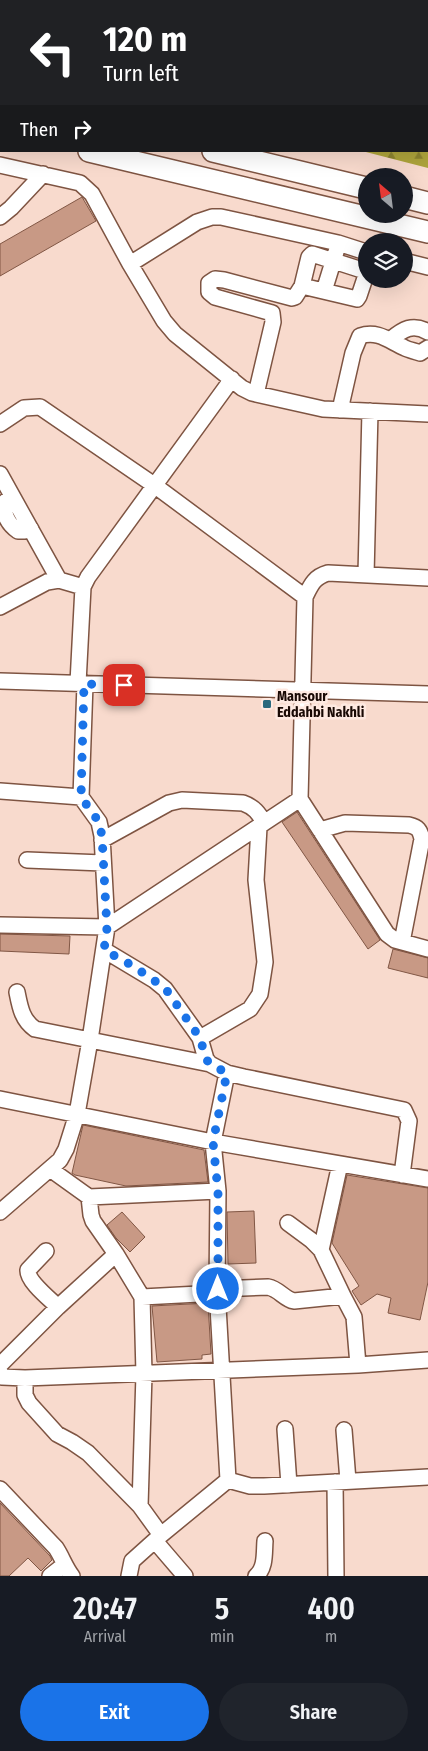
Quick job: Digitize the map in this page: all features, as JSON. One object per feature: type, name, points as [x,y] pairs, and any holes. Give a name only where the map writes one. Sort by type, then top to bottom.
[{"type":"highway","points":[[93,152],[428,232]]},
{"type":"highway","points":[[217,152],[358,186]]},
{"type":"highway","points":[[413,199],[428,203]]},
{"type":"street","points":[[0,165],[80,183],[92,194],[164,321],[175,334],[242,388],[256,394],[311,407],[428,414]]},
{"type":"street","points":[[4,208],[43,174]]},
{"type":"street","points":[[130,264],[197,222],[212,217],[221,217],[338,243],[358,249]]},
{"type":"street","points":[[324,291],[338,243]]},
{"type":"street","points":[[256,394],[273,322],[272,313],[215,297],[209,292],[209,283],[215,279],[224,280],[292,298],[295,297],[302,286],[309,256],[312,254],[358,269]]},
{"type":"street","points":[[413,263],[428,267]]},
{"type":"street","points":[[302,286],[357,299],[362,288]]},
{"type":"street","points":[[390,340],[405,329],[420,328],[428,332]]},
{"type":"street","points":[[340,410],[353,353],[360,336],[369,333],[420,353],[428,348]]},
{"type":"street","points":[[0,1212],[60,1160],[66,1149],[77,1114],[107,928],[102,840],[99,822],[81,797],[83,587],[88,577],[232,379]]},
{"type":"street","points":[[0,424],[24,408],[40,407],[154,485],[306,598]]},
{"type":"street","points":[[366,575],[370,411]]},
{"type":"street","points":[[0,474],[59,580]]},
{"type":"street","points":[[428,578],[328,573],[320,575],[312,582],[306,598],[300,799],[383,928],[395,940],[428,949]]},
{"type":"street","points":[[0,607],[37,586],[59,580],[83,587]]},
{"type":"street","points":[[0,681],[304,690],[428,691]]},
{"type":"street","points":[[0,791],[81,797]]},
{"type":"street","points":[[0,925],[107,928],[300,799]]},
{"type":"street","points":[[102,840],[169,803],[182,800],[243,803],[252,806],[259,813],[261,825],[256,880],[264,962],[260,994],[250,1009],[200,1038]]},
{"type":"street","points":[[320,830],[344,823],[409,825],[416,826],[420,830],[422,839],[402,942]]},
{"type":"street","points":[[28,860],[103,863]]},
{"type":"street","points":[[104,950],[133,966],[165,988],[200,1038],[206,1059],[210,1064]]},
{"type":"street","points":[[17,992],[22,1016],[27,1024],[35,1029],[210,1064],[227,1073],[404,1110],[409,1120],[402,1175]]},
{"type":"street","points":[[227,1073],[213,1142],[218,1191],[218,1291],[228,1480]]},
{"type":"street","points":[[0,1099],[213,1142],[428,1179]]},
{"type":"street","points":[[321,1250],[340,1164]]},
{"type":"street","points":[[50,1169],[89,1197],[218,1191]]},
{"type":"street","points":[[89,1197],[91,1215],[142,1297],[144,1374],[140,1506]]},
{"type":"street","points":[[288,1223],[321,1250],[344,1296],[354,1317],[358,1365]]},
{"type":"street","points":[[46,1251],[28,1270],[28,1274],[32,1281],[58,1307]]},
{"type":"street","points":[[116,1254],[58,1307],[1,1373],[25,1378],[358,1365],[428,1360]]},
{"type":"street","points":[[142,1297],[268,1287],[275,1288],[289,1300],[294,1301],[344,1296]]},
{"type":"street","points":[[25,1378],[25,1395],[28,1403],[58,1434],[88,1453],[140,1506],[158,1538],[185,1576]]},
{"type":"street","points":[[285,1429],[289,1485]]},
{"type":"street","points":[[336,1576],[344,1430]]},
{"type":"street","points":[[228,1480],[250,1486],[428,1477]]},
{"type":"street","points":[[129,1576],[132,1561],[228,1480]]},
{"type":"street","points":[[0,1489],[61,1555],[68,1571],[50,1576]]},
{"type":"street","points":[[256,1576],[263,1565],[265,1540]]},
{"type":"green space","points":[[366,152],[428,152],[428,168]]},
{"type":"building","points":[[82,197],[96,221],[0,276],[0,244]]},
{"type":"building","points":[[297,812],[380,940],[368,949],[282,822]]},
{"type":"building","points":[[0,934],[70,936],[69,954],[0,951]]},
{"type":"building","points":[[393,949],[428,958],[428,978],[388,968]]},
{"type":"building","points":[[83,1125],[204,1150],[208,1182],[126,1186],[75,1175],[72,1173]]},
{"type":"building","points":[[347,1175],[428,1188],[428,1282],[420,1320],[388,1313],[391,1298],[377,1294],[361,1305],[352,1291],[359,1286],[332,1243]]},
{"type":"building","points":[[254,1211],[256,1263],[228,1264],[227,1212]]},
{"type":"building","points":[[122,1212],[145,1237],[130,1252],[116,1238],[107,1225]]},
{"type":"building","points":[[208,1303],[211,1354],[202,1355],[202,1359],[157,1362],[152,1306]]},
{"type":"building","points":[[0,1503],[50,1556],[52,1560],[41,1571],[28,1558],[9,1576],[0,1576]]},
{"type":"place","name":"Mansour Eddahbi Nakhli","points":[[267,704]]},
{"type":"route","points":[[124,685],[84,684],[81,797],[99,822],[102,836],[107,928],[104,950],[133,966],[165,988],[200,1038],[206,1059],[210,1064],[227,1073],[213,1142],[218,1191],[218,1289]]}]
